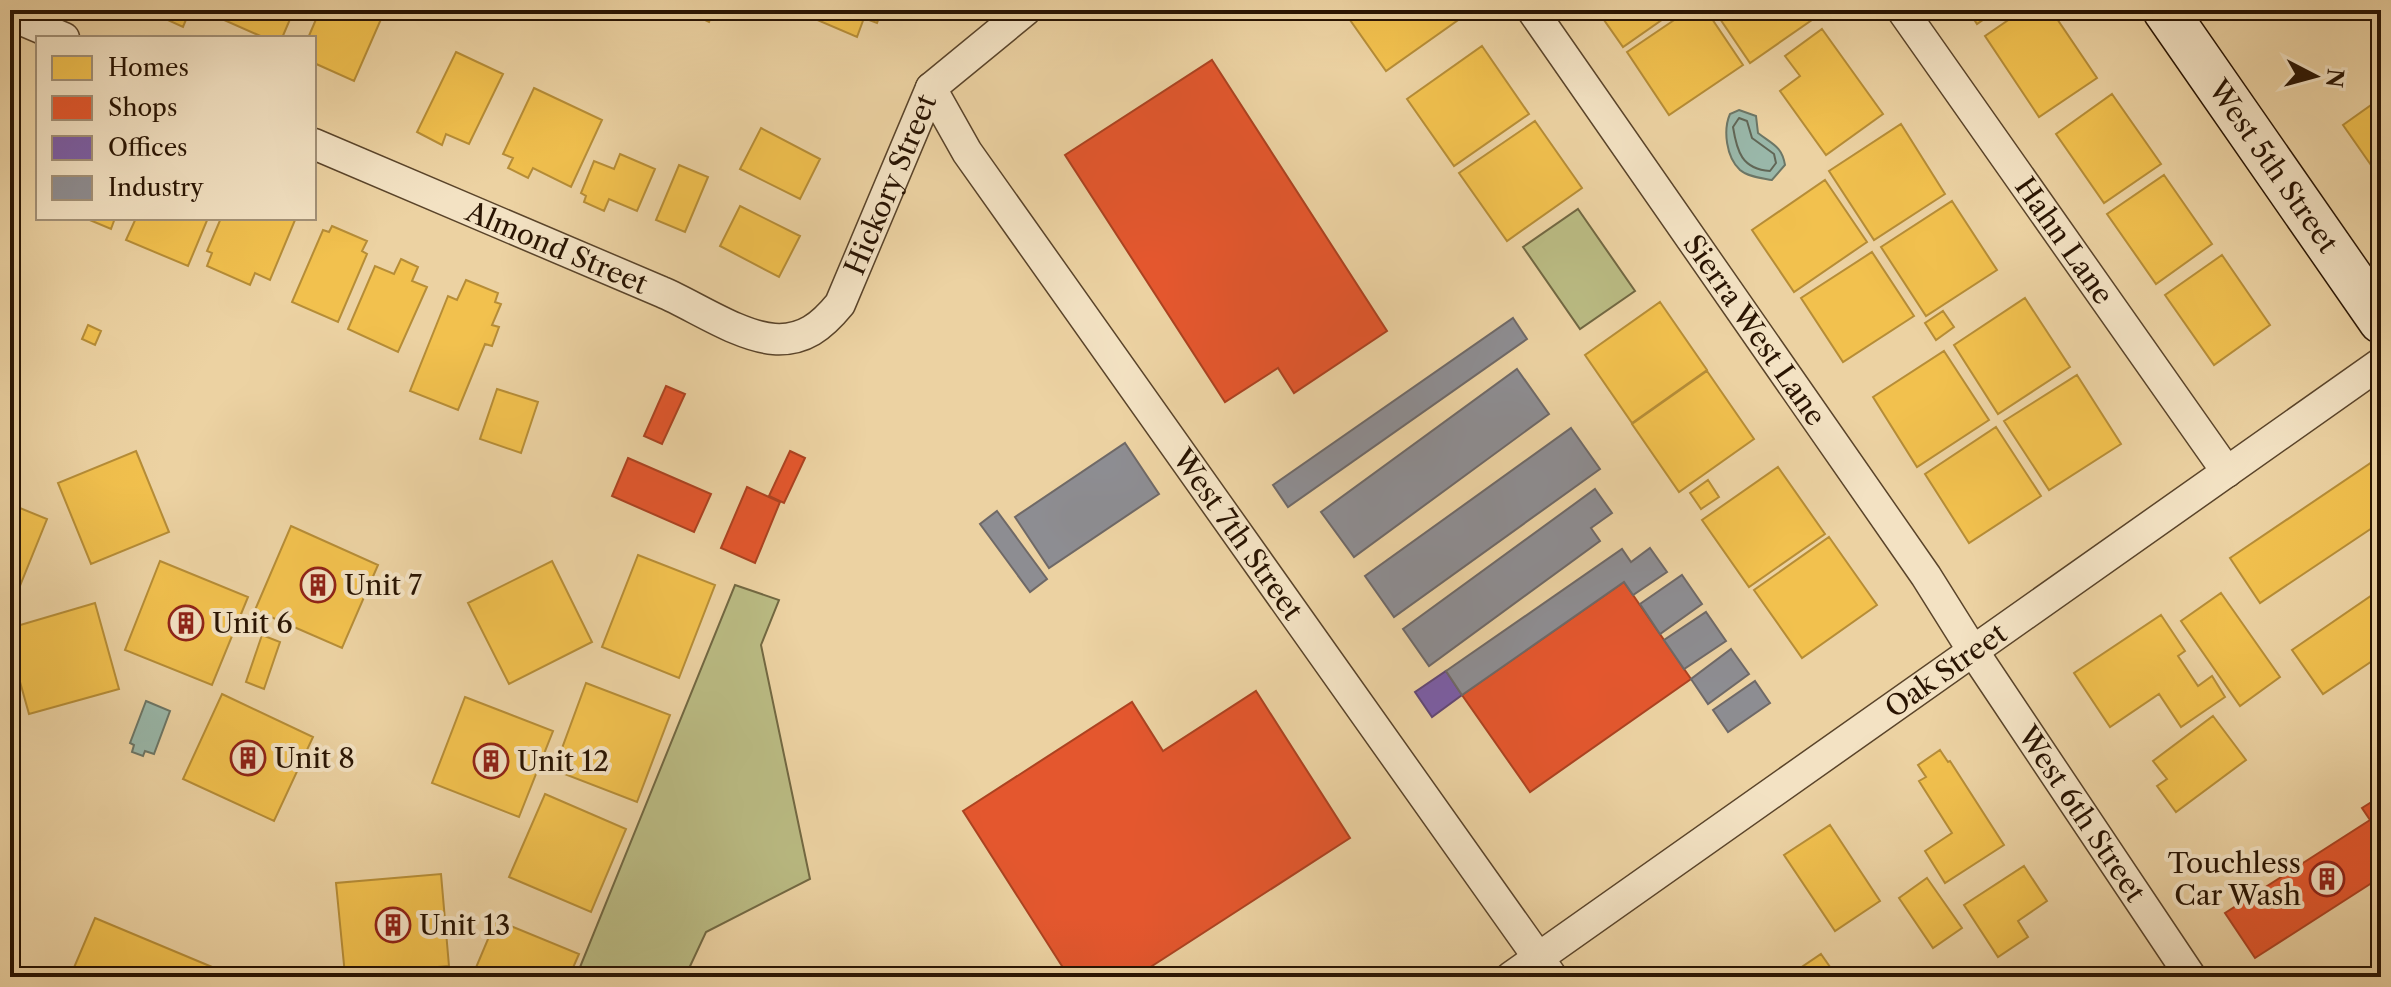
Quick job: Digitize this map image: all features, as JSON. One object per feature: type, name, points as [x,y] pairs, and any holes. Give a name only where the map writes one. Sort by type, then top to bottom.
[{"type":"street","name":"Hickory Street","points":[[802,337],[824,323],[840,304],[931,88],[1026,10]]},
{"type":"street","name":"Sierra West Lane","points":[[1532,10],[1926,576],[1973,651]]},
{"type":"street","name":"Hahn Lane","points":[[1902,10],[2227,472]]},
{"type":"street","name":"West 5th Street","points":[[2165,10],[2381,321]]},
{"type":"street","points":[[10,15],[59,36]]},
{"type":"street","name":"West 7th Street","points":[[931,88],[967,152],[1546,967]]},
{"type":"street","name":"Almond Street","points":[[316,145],[685,302],[746,332],[774,339],[802,337]]},
{"type":"street","name":"Oak Street","points":[[1511,977],[1546,967],[1973,651],[2381,363]]},
{"type":"street","name":"West 6th Street","points":[[1973,651],[2191,977]]},
{"type":"green space","points":[[1578,209],[1635,291],[1580,329],[1523,247]]},
{"type":"green space","points":[[735,585],[779,600],[761,645],[810,879],[706,932],[685,977],[576,977]]},
{"type":"water","points":[[1739,110],[1756,116],[1758,133],[1776,146],[1781,154],[1785,165],[1772,180],[1755,177],[1735,165],[1727,143],[1727,128],[1730,114]]},
{"type":"water","points":[[146,701],[170,711],[154,754],[145,751],[143,756],[132,752],[134,745],[130,743]]},
{"type":"building: Homes","points":[[146,10],[190,10],[183,27]]},
{"type":"building: Homes","points":[[228,10],[294,10],[283,36],[260,36],[224,20]]},
{"type":"building: Homes","points":[[320,10],[385,10],[354,81],[316,64],[316,36],[309,36]]},
{"type":"building: Homes","points":[[684,10],[714,10],[709,22]]},
{"type":"building: Homes","points":[[819,10],[882,10],[877,23],[864,18],[857,37],[815,19]]},
{"type":"building: Homes","points":[[1343,10],[1455,10],[1461,18],[1386,71]]},
{"type":"building: Homes","points":[[1597,10],[1676,10],[1623,47]]},
{"type":"building: Homes","points":[[1689,10],[1706,10],[1743,65],[1669,115],[1627,52]]},
{"type":"building: Homes","points":[[1714,10],[1820,10],[1822,13],[1750,63]]},
{"type":"building: Homes","points":[[1968,10],[1997,10],[1977,24]]},
{"type":"building: Homes","points":[[2023,10],[2051,10],[2097,78],[2039,117],[1985,36]]},
{"type":"building: Homes","points":[[1822,29],[1883,114],[1826,155],[1780,91],[1800,76],[1785,56]]},
{"type":"building: Homes","points":[[1482,46],[1529,114],[1454,166],[1407,99]]},
{"type":"building: Homes","points":[[456,52],[503,74],[469,144],[446,134],[442,145],[417,132]]},
{"type":"building: Homes","points":[[534,88],[602,120],[571,187],[533,168],[528,178],[508,168],[513,158],[503,154]]},
{"type":"building: Homes","points":[[2112,94],[2161,164],[2104,203],[2056,134]]},
{"type":"building: Homes","points":[[2381,98],[2381,163],[2373,168],[2343,125]]},
{"type":"building: Homes","points":[[1535,121],[1582,188],[1507,241],[1459,173]]},
{"type":"building: Homes","points":[[1901,124],[1945,194],[1874,240],[1829,171]]},
{"type":"building: Homes","points":[[761,128],[820,159],[800,199],[740,169]]},
{"type":"building: Homes","points":[[620,154],[655,169],[637,211],[609,199],[604,211],[584,202],[586,196],[581,193],[594,161],[614,169]]},
{"type":"building: Homes","points":[[679,165],[708,177],[685,232],[656,220]]},
{"type":"building: Homes","points":[[2164,175],[2212,244],[2156,284],[2107,214]]},
{"type":"building: Homes","points":[[1825,180],[1867,242],[1794,292],[1752,230]]},
{"type":"building: Homes","points":[[1952,201],[1997,270],[1926,316],[1881,247]]},
{"type":"building: Homes","points":[[740,206],[800,236],[779,277],[720,246]]},
{"type":"building: Homes","points":[[90,220],[114,220],[111,229]]},
{"type":"building: Homes","points":[[135,220],[207,220],[188,266],[126,240]]},
{"type":"building: Homes","points":[[220,220],[295,220],[270,280],[255,273],[250,285],[207,266],[212,253],[207,251]]},
{"type":"building: Homes","points":[[332,226],[367,241],[362,251],[367,254],[338,322],[292,302],[323,230],[329,232]]},
{"type":"building: Homes","points":[[1872,252],[1914,316],[1843,362],[1801,298]]},
{"type":"building: Homes","points":[[2222,255],[2270,325],[2214,365],[2165,295]]},
{"type":"building: Homes","points":[[401,259],[418,267],[412,281],[427,287],[398,352],[348,329],[375,266],[394,274]]},
{"type":"building: Homes","points":[[466,280],[498,293],[495,302],[501,304],[492,325],[499,327],[492,346],[485,344],[458,410],[410,391],[448,296],[457,300]]},
{"type":"building: Homes","points":[[2025,298],[2070,367],[1998,414],[1954,345]]},
{"type":"building: Homes","points":[[1660,302],[1707,370],[1632,423],[1585,355]]},
{"type":"building: Homes","points":[[1943,311],[1954,327],[1936,340],[1925,323]]},
{"type":"building: Homes","points":[[88,325],[101,331],[95,345],[82,339]]},
{"type":"building: Homes","points":[[1944,351],[1989,420],[1917,467],[1873,397]]},
{"type":"building: Homes","points":[[1707,371],[1754,439],[1679,492],[1632,424]]},
{"type":"building: Homes","points":[[2077,375],[2121,444],[2049,490],[2004,421]]},
{"type":"building: Homes","points":[[497,389],[538,402],[521,453],[480,439]]},
{"type":"building: Homes","points":[[1996,427],[2041,496],[1969,543],[1925,474]]},
{"type":"building: Homes","points":[[136,451],[169,532],[91,564],[58,483]]},
{"type":"building: Homes","points":[[2381,456],[2381,522],[2260,603],[2230,558]]},
{"type":"building: Homes","points":[[1778,467],[1825,534],[1749,587],[1702,520]]},
{"type":"building: Homes","points":[[1708,480],[1719,497],[1701,509],[1690,493]]},
{"type":"building: Homes","points":[[10,504],[47,519],[11,608],[10,608]]},
{"type":"building: Homes","name":"Unit 7","points":[[291,526],[378,565],[342,648],[255,610]]},
{"type":"building: Homes","points":[[1829,537],[1877,605],[1802,658],[1754,590]]},
{"type":"building: Homes","points":[[638,555],[715,585],[679,678],[602,647]]},
{"type":"building: Homes","name":"Unit 6","points":[[160,561],[248,597],[212,685],[125,650]]},
{"type":"building: Homes","points":[[552,561],[592,642],[509,684],[468,603]]},
{"type":"building: Homes","points":[[2381,589],[2381,655],[2323,694],[2292,650]]},
{"type":"building: Homes","points":[[2221,593],[2280,677],[2240,706],[2181,621]]},
{"type":"building: Homes","points":[[95,603],[119,689],[29,714],[10,646],[10,628]]},
{"type":"building: Homes","points":[[2161,615],[2185,651],[2178,656],[2198,686],[2212,676],[2225,697],[2181,727],[2159,694],[2110,727],[2074,673]]},
{"type":"building: Homes","points":[[262,635],[280,642],[264,689],[246,682]]},
{"type":"building: Homes","points":[[586,683],[670,715],[637,802],[554,770]]},
{"type":"building: Homes","name":"Unit 8","points":[[222,694],[313,737],[274,821],[183,779]]},
{"type":"building: Homes","name":"Unit 12","points":[[465,697],[553,731],[519,817],[432,783]]},
{"type":"building: Homes","points":[[2213,716],[2246,760],[2176,812],[2157,786],[2167,779],[2153,761]]},
{"type":"building: Homes","points":[[1940,750],[2004,845],[1945,883],[1925,851],[1952,833],[1919,781],[1926,777],[1918,765]]},
{"type":"building: Homes","points":[[545,794],[626,829],[591,912],[509,877]]},
{"type":"building: Homes","points":[[1830,825],[1880,901],[1835,931],[1784,855]]},
{"type":"building: Homes","points":[[2024,866],[2047,901],[2018,921],[2028,937],[1998,957],[1964,905]]},
{"type":"building: Homes","name":"Unit 13","points":[[441,874],[449,966],[345,975],[336,883]]},
{"type":"building: Homes","points":[[1927,878],[1962,928],[1933,948],[1899,898]]},
{"type":"building: Homes","points":[[95,918],[236,977],[70,977]]},
{"type":"building: Homes","points":[[496,920],[579,954],[569,977],[472,977]]},
{"type":"building: Homes","points":[[1821,954],[1837,977],[1787,977]]},
{"type":"building: Shops","points":[[1212,60],[1387,331],[1294,393],[1278,368],[1225,402],[1065,155]]},
{"type":"building: Shops","points":[[666,386],[685,394],[662,444],[644,436]]},
{"type":"building: Shops","points":[[790,451],[805,458],[784,503],[769,496]]},
{"type":"building: Shops","points":[[628,458],[711,494],[694,532],[612,496]]},
{"type":"building: Shops","points":[[747,487],[780,502],[755,563],[721,548]]},
{"type":"building: Shops","points":[[1624,582],[1691,679],[1530,792],[1462,695]]},
{"type":"building: Shops","points":[[1256,691],[1350,838],[1135,977],[1069,977],[963,811],[1132,702],[1163,751]]},
{"type":"building: Shops","name":"Touchless Car Wash","points":[[2381,796],[2381,877],[2255,958],[2225,913],[2370,820],[2362,808]]},
{"type":"building: Offices","points":[[1446,671],[1462,695],[1432,717],[1415,692]]},
{"type":"building: Industry","points":[[1513,318],[1527,339],[1288,507],[1273,485]]},
{"type":"building: Industry","points":[[1517,369],[1549,414],[1354,557],[1321,512]]},
{"type":"building: Industry","points":[[1571,428],[1600,469],[1394,617],[1365,576]]},
{"type":"building: Industry","points":[[1125,443],[1159,494],[1049,568],[1015,517]]},
{"type":"building: Industry","points":[[1595,489],[1612,513],[1591,528],[1600,541],[1429,666],[1403,629]]},
{"type":"building: Industry","points":[[997,511],[1047,579],[1030,592],[980,524]]},
{"type":"building: Industry","points":[[1650,548],[1667,572],[1633,595],[1624,582],[1462,695],[1446,671],[1622,549],[1631,562]]},
{"type":"building: Industry","points":[[1682,575],[1702,604],[1660,634],[1640,604]]},
{"type":"building: Industry","points":[[1706,612],[1726,641],[1684,669],[1664,640]]},
{"type":"building: Industry","points":[[1731,649],[1749,674],[1708,704],[1691,679]]},
{"type":"building: Industry","points":[[1755,681],[1770,703],[1728,732],[1713,710]]},
{"type":"place","name":"Unit 7","points":[[318,585]]},
{"type":"place","name":"Unit 6","points":[[186,623]]},
{"type":"place","name":"Unit 8","points":[[248,758]]},
{"type":"place","name":"Unit 12","points":[[491,761]]},
{"type":"place","name":"Touchless Car Wash","points":[[2327,879]]},
{"type":"place","name":"Unit 13","points":[[393,925]]}]
